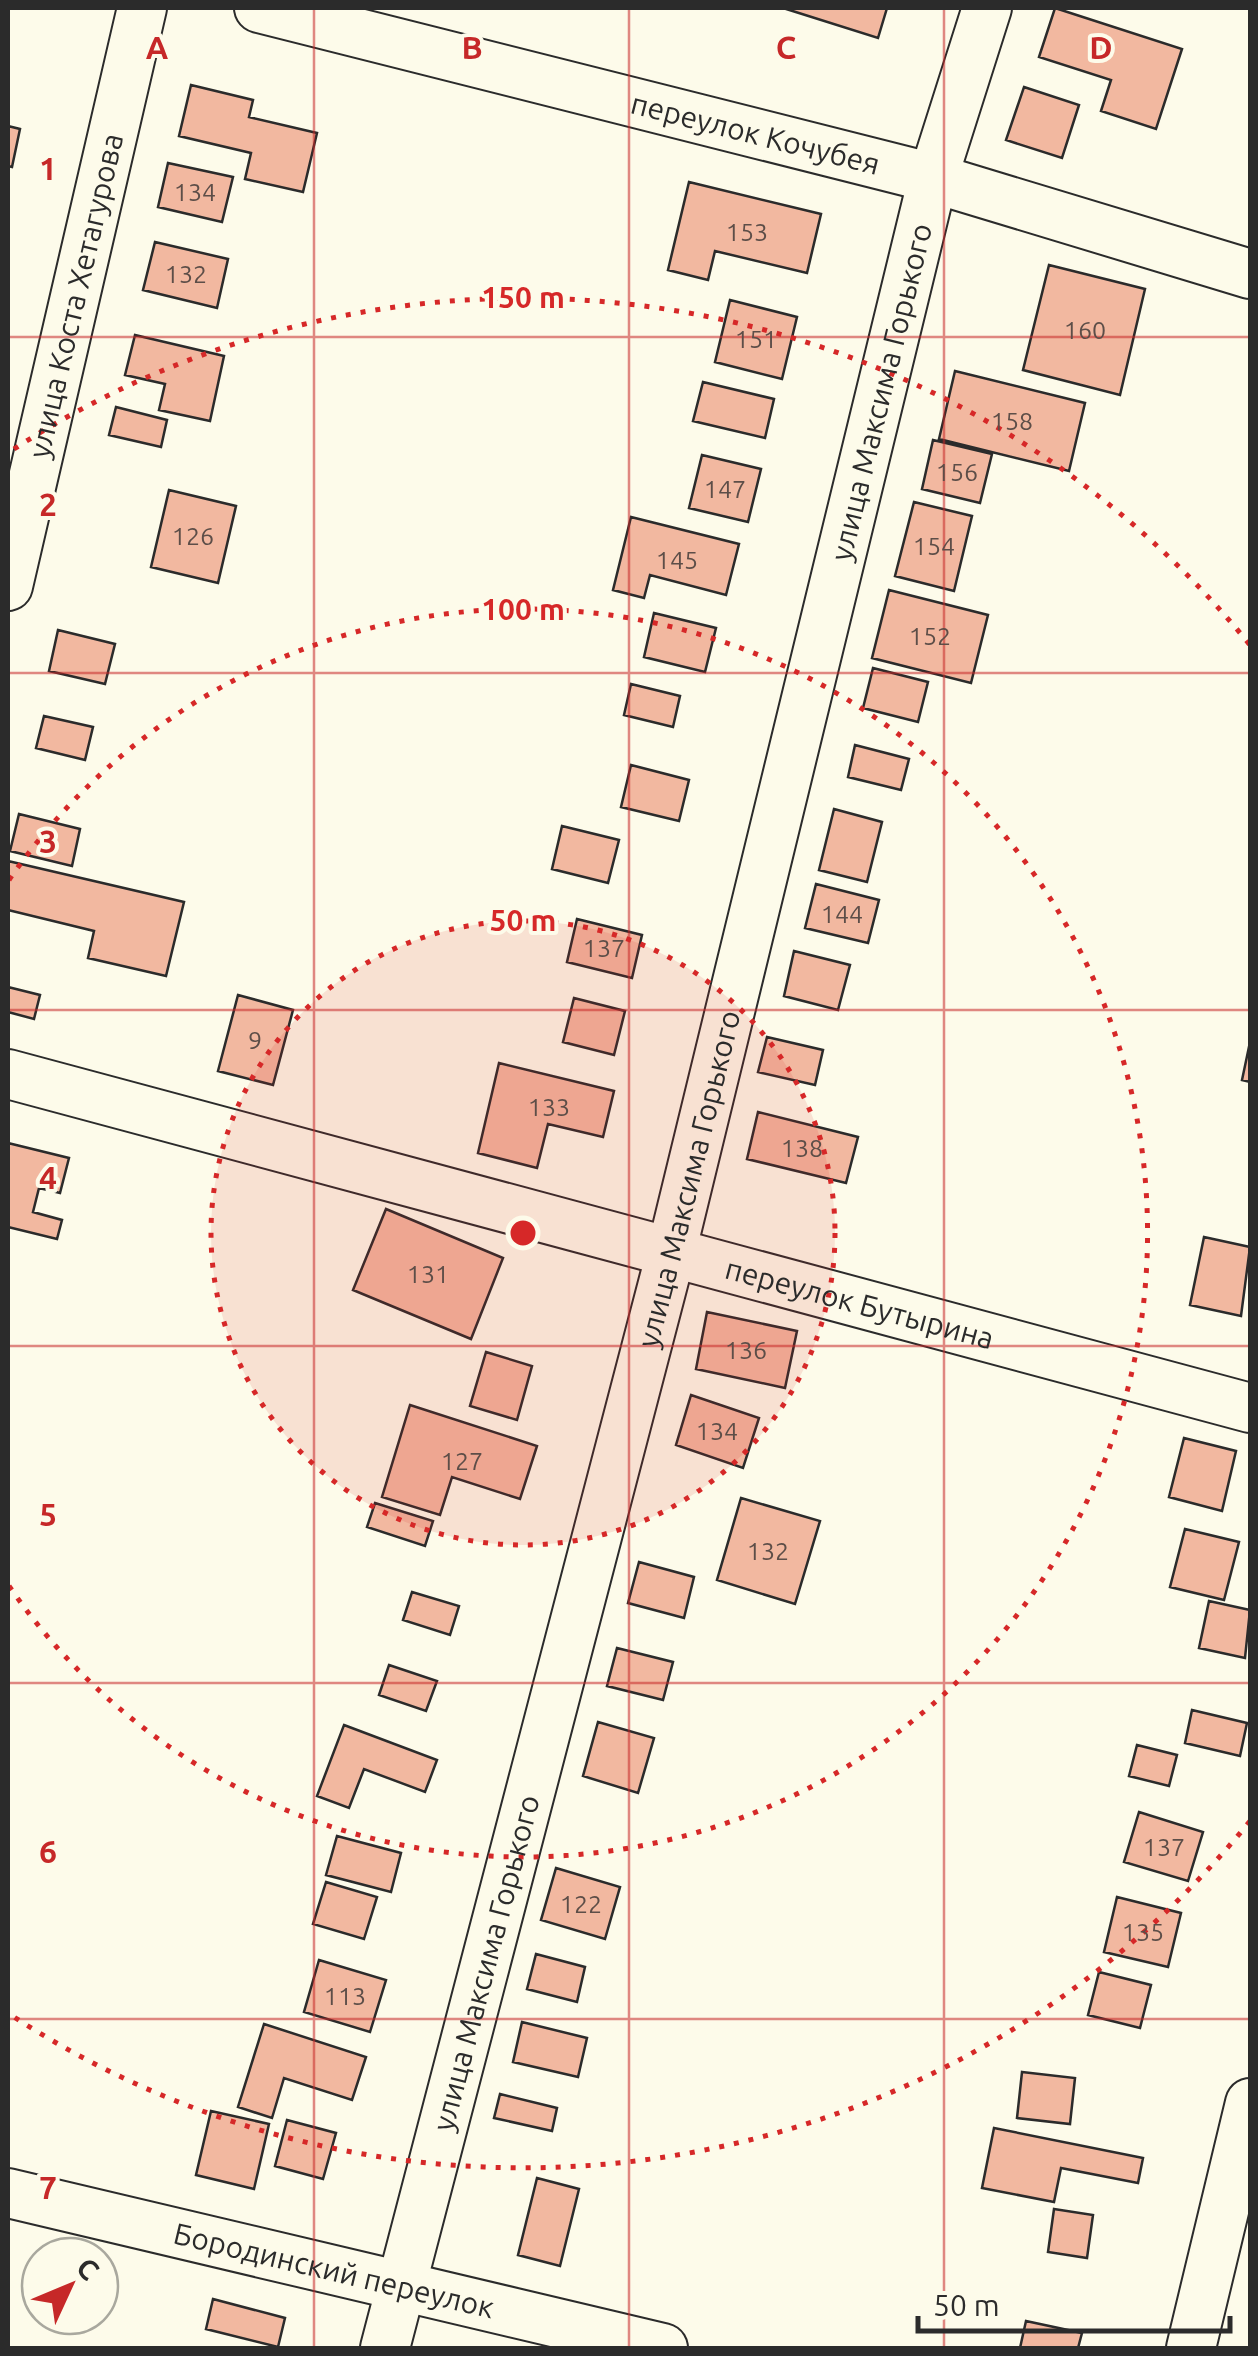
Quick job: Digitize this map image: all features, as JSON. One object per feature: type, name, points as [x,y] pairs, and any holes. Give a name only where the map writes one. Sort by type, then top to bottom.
[{"type":"street","name":"улица Коста Хетагурова","points":[[8,586],[142,8]]},
{"type":"street","name":"переулок Кочубея","points":[[259,8],[932,178],[1250,274]]},
{"type":"street","name":"улица Максима Горького","points":[[384,2348],[671,1253],[932,178],[987,8]]},
{"type":"street","name":"переулок Бутырина","points":[[8,1074],[1250,1408]]},
{"type":"street","points":[[1191,2348],[1250,2103]]},
{"type":"street","name":"Бородинский переулок","points":[[8,2193],[663,2348]]},
{"type":"building","points":[[783,8],[887,8],[878,38]]},
{"type":"building","points":[[1055,8],[1182,49],[1156,129],[1101,111],[1111,80],[1039,57]]},
{"type":"building","points":[[191,85],[253,100],[249,117],[317,133],[303,192],[245,179],[251,153],[179,136]]},
{"type":"building","points":[[1024,87],[1079,105],[1062,158],[1006,140]]},
{"type":"building","points":[[8,126],[20,129],[12,167],[8,166]]},
{"type":"building","points":[[168,163],[233,177],[222,222],[158,207]]},
{"type":"building","points":[[689,182],[821,214],[807,273],[715,251],[708,280],[668,270]]},
{"type":"building","points":[[155,242],[228,259],[217,308],[143,290]]},
{"type":"building","points":[[1049,265],[1145,289],[1120,395],[1023,370]]},
{"type":"building","points":[[730,300],[797,317],[782,379],[715,362]]},
{"type":"building","points":[[135,335],[224,356],[210,421],[159,410],[165,384],[125,375]]},
{"type":"building","points":[[955,371],[1085,403],[1069,471],[939,439]]},
{"type":"building","points":[[703,382],[774,399],[765,438],[693,421]]},
{"type":"building","points":[[116,407],[167,420],[161,447],[109,435]]},
{"type":"building","points":[[933,440],[992,454],[980,503],[922,489]]},
{"type":"building","points":[[702,455],[761,469],[748,522],[689,508]]},
{"type":"building","points":[[169,490],[236,506],[218,583],[151,567]]},
{"type":"building","points":[[914,502],[972,516],[954,591],[895,576]]},
{"type":"building","points":[[631,517],[739,544],[726,595],[650,575],[644,598],[613,590]]},
{"type":"building","points":[[889,590],[988,615],[971,683],[872,658]]},
{"type":"building","points":[[654,613],[716,628],[705,672],[644,657]]},
{"type":"building","points":[[58,630],[115,644],[105,684],[49,671]]},
{"type":"building","points":[[873,668],[928,682],[918,722],[863,708]]},
{"type":"building","points":[[631,684],[680,696],[673,727],[624,715]]},
{"type":"building","points":[[44,716],[93,727],[85,760],[36,748]]},
{"type":"building","points":[[855,745],[909,759],[901,790],[848,777]]},
{"type":"building","points":[[631,765],[689,780],[679,821],[621,807]]},
{"type":"building","points":[[834,809],[882,822],[867,882],[819,870]]},
{"type":"building","points":[[19,814],[80,829],[72,866],[10,851]]},
{"type":"building","points":[[562,826],[619,840],[608,883],[552,869]]},
{"type":"building","points":[[8,861],[184,902],[166,976],[88,958],[94,931],[8,910]]},
{"type":"building","points":[[816,884],[879,900],[868,943],[805,928]]},
{"type":"building","points":[[577,919],[642,935],[632,978],[567,962]]},
{"type":"building","points":[[794,951],[850,965],[838,1010],[784,996]]},
{"type":"building","points":[[8,987],[40,995],[34,1019],[8,1012]]},
{"type":"building","points":[[238,995],[293,1010],[273,1085],[218,1071]]},
{"type":"building","points":[[574,998],[625,1011],[614,1055],[563,1042]]},
{"type":"building","points":[[767,1037],[823,1050],[815,1085],[758,1072]]},
{"type":"building","points":[[1250,1042],[1250,1082],[1242,1080]]},
{"type":"building","points":[[499,1063],[614,1091],[603,1137],[548,1124],[537,1168],[478,1153]]},
{"type":"building","points":[[758,1112],[858,1137],[846,1183],[747,1159]]},
{"type":"building","points":[[8,1143],[69,1158],[60,1193],[39,1188],[33,1212],[62,1220],[57,1239],[8,1227]]},
{"type":"building","points":[[386,1209],[503,1258],[471,1339],[353,1290]]},
{"type":"building","points":[[1204,1237],[1250,1247],[1241,1316],[1190,1305]]},
{"type":"building","points":[[707,1312],[797,1331],[785,1388],[696,1369]]},
{"type":"building","points":[[486,1352],[532,1366],[517,1420],[470,1406]]},
{"type":"building","points":[[691,1395],[759,1418],[743,1468],[676,1445]]},
{"type":"building","points":[[410,1405],[537,1446],[520,1499],[452,1477],[440,1515],[382,1497]]},
{"type":"building","points":[[1184,1438],[1236,1451],[1222,1511],[1169,1497]]},
{"type":"building","points":[[741,1498],[820,1521],[795,1604],[717,1580]]},
{"type":"building","points":[[375,1503],[433,1521],[425,1546],[367,1527]]},
{"type":"building","points":[[1185,1529],[1239,1542],[1224,1600],[1170,1587]]},
{"type":"building","points":[[639,1562],[694,1577],[684,1618],[628,1603]]},
{"type":"building","points":[[412,1592],[459,1606],[450,1635],[403,1620]]},
{"type":"building","points":[[1209,1601],[1250,1610],[1245,1658],[1199,1648]]},
{"type":"building","points":[[617,1648],[673,1662],[663,1700],[607,1686]]},
{"type":"building","points":[[389,1665],[437,1681],[426,1711],[379,1695]]},
{"type":"building","points":[[1192,1710],[1247,1723],[1240,1756],[1185,1743]]},
{"type":"building","points":[[598,1722],[654,1738],[638,1793],[583,1776]]},
{"type":"building","points":[[344,1725],[437,1760],[425,1792],[364,1769],[349,1808],[317,1796]]},
{"type":"building","points":[[1137,1745],[1177,1755],[1169,1786],[1129,1776]]},
{"type":"building","points":[[1139,1812],[1203,1832],[1188,1881],[1124,1862]]},
{"type":"building","points":[[337,1836],[401,1853],[391,1892],[326,1875]]},
{"type":"building","points":[[556,1868],[620,1887],[605,1939],[541,1920]]},
{"type":"building","points":[[326,1882],[377,1897],[364,1939],[313,1924]]},
{"type":"building","points":[[1117,1897],[1181,1913],[1168,1967],[1104,1952]]},
{"type":"building","points":[[536,1954],[585,1967],[577,2002],[527,1989]]},
{"type":"building","points":[[319,1960],[386,1980],[370,2032],[304,2012]]},
{"type":"building","points":[[1099,1972],[1151,1985],[1140,2028],[1088,2015]]},
{"type":"building","points":[[522,2022],[587,2038],[578,2077],[513,2062]]},
{"type":"building","points":[[264,2024],[366,2057],[352,2100],[284,2078],[272,2118],[238,2107]]},
{"type":"building","points":[[1022,2072],[1075,2078],[1070,2124],[1017,2118]]},
{"type":"building","points":[[500,2094],[557,2108],[552,2131],[494,2118]]},
{"type":"building","points":[[211,2111],[269,2124],[254,2189],[196,2175]]},
{"type":"building","points":[[287,2120],[336,2133],[323,2179],[275,2166]]},
{"type":"building","points":[[994,2128],[1143,2158],[1138,2183],[1061,2168],[1054,2202],[982,2188]]},
{"type":"building","points":[[537,2178],[579,2189],[560,2266],[518,2255]]},
{"type":"building","points":[[1054,2209],[1093,2215],[1087,2258],[1048,2252]]},
{"type":"building","points":[[213,2299],[285,2318],[278,2347],[206,2329]]},
{"type":"building","points":[[1026,2321],[1082,2333],[1078,2348],[1020,2348]]}]
